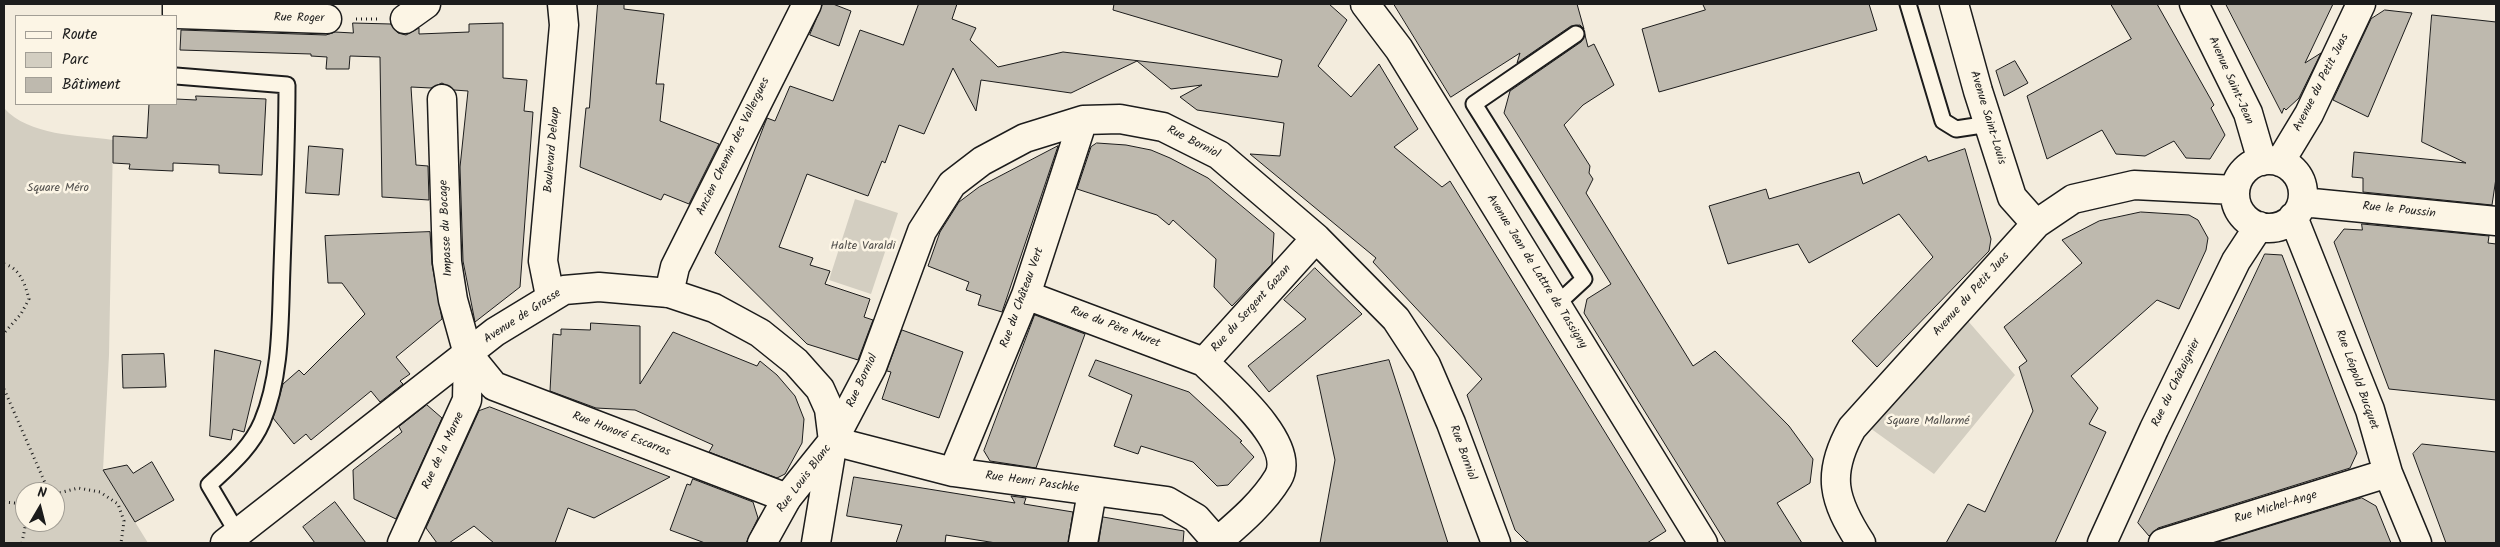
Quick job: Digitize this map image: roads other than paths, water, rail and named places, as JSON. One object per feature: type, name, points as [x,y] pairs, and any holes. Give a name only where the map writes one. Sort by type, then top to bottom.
[{"type":"street","points":[[420,9],[447,4]]},
{"type":"street","name":"Boulevard Delaup","points":[[550,296],[543,261],[564,25],[562,4]]},
{"type":"street","name":"Ancien Chemin des Vallergues","points":[[669,293],[675,266],[807,4]]},
{"type":"street","name":"Avenue Jean de Lattre de Tassigny","points":[[1365,4],[1400,49],[1703,543]]},
{"type":"street","name":"Avenue Saint-Louis","points":[[1954,4],[2012,197],[2036,224]]},
{"type":"street","name":"Avenue Saint-Jean","points":[[2194,4],[2271,161]]},
{"type":"street","name":"Avenue du Petit Juas","points":[[2271,161],[2309,114],[2361,4]]},
{"type":"street","name":"Rue Roger","points":[[177,9],[240,10],[327,19]]},
{"type":"street","name":"Impasse du Bocage","points":[[442,99],[446,262],[453,300],[468,354]]},
{"type":"street","name":"Rue Borniol","points":[[833,441],[872,367],[922,231],[952,184],[982,161],[1025,138],[1083,120],[1120,119],[1163,127],[1219,155],[1316,238],[1396,319],[1426,365],[1451,423],[1496,543]]},
{"type":"street","name":"Rue du Château Vert","points":[[953,472],[1026,295],[1083,120]]},
{"type":"street","points":[[2271,161],[2296,173],[2301,182],[2297,210],[2277,227],[2259,226],[2248,221],[2240,212],[2236,202],[2235,190],[2243,171],[2271,161]]},
{"type":"street","name":"Avenue du Petit Juas","points":[[1861,543],[1849,525],[1840,503],[1835,476],[1840,450],[1852,428],[2036,224],[2073,199],[2134,185],[2235,190]]},
{"type":"street","name":"Rue le Poussin","points":[[2297,210],[2496,221]]},
{"type":"street","name":"Rue Léopold Bucquet","points":[[2297,210],[2370,410],[2388,473],[2416,543]]},
{"type":"street","name":"Rue du Châtaignier","points":[[2102,543],[2154,429],[2236,261],[2259,226]]},
{"type":"street","name":"Rue du Sergent Gazan","points":[[1218,543],[1250,513],[1279,477],[1281,452],[1270,431],[1204,362],[1316,238]]},
{"type":"street","name":"Avenue de Grasse","points":[[231,538],[495,332],[550,296],[564,290],[592,287],[669,293],[714,308],[760,333],[796,362],[820,389],[830,409],[833,441],[816,543]]},
{"type":"street","name":"Rue du Père Muret","points":[[1026,295],[1204,362]]},
{"type":"street","name":"Rue Honoré Escarras","points":[[468,354],[494,386],[787,498]]},
{"type":"street","name":"Rue de la Marne","points":[[402,543],[467,400],[468,354]]},
{"type":"street","name":"Rue Henri Paschke","points":[[833,441],[953,472],[1167,501],[1196,518],[1218,543]]},
{"type":"street","name":"Rue Louis Blanc","points":[[762,543],[787,498],[833,441]]},
{"type":"street","name":"Rue Michel-Ange","points":[[2163,543],[2388,473]]},
{"type":"street","points":[[1083,543],[1092,492]]},
{"type":"lane","points":[[1908,4],[1943,121],[1956,128],[1989,124]]},
{"type":"lane","points":[[1557,304],[1584,278],[1474,104],[1576,34]]},
{"type":"lane","points":[[178,76],[287,85],[287,141],[279,331],[272,385],[262,422],[247,448],[209,485],[231,538]]},
{"type":"park label","name":"Square Méro","points":[[58,189]]},
{"type":"park label","name":"Halte Varaldi","points":[[863,247]]},
{"type":"park label","name":"Square Mallarmé","points":[[1928,422]]}]
